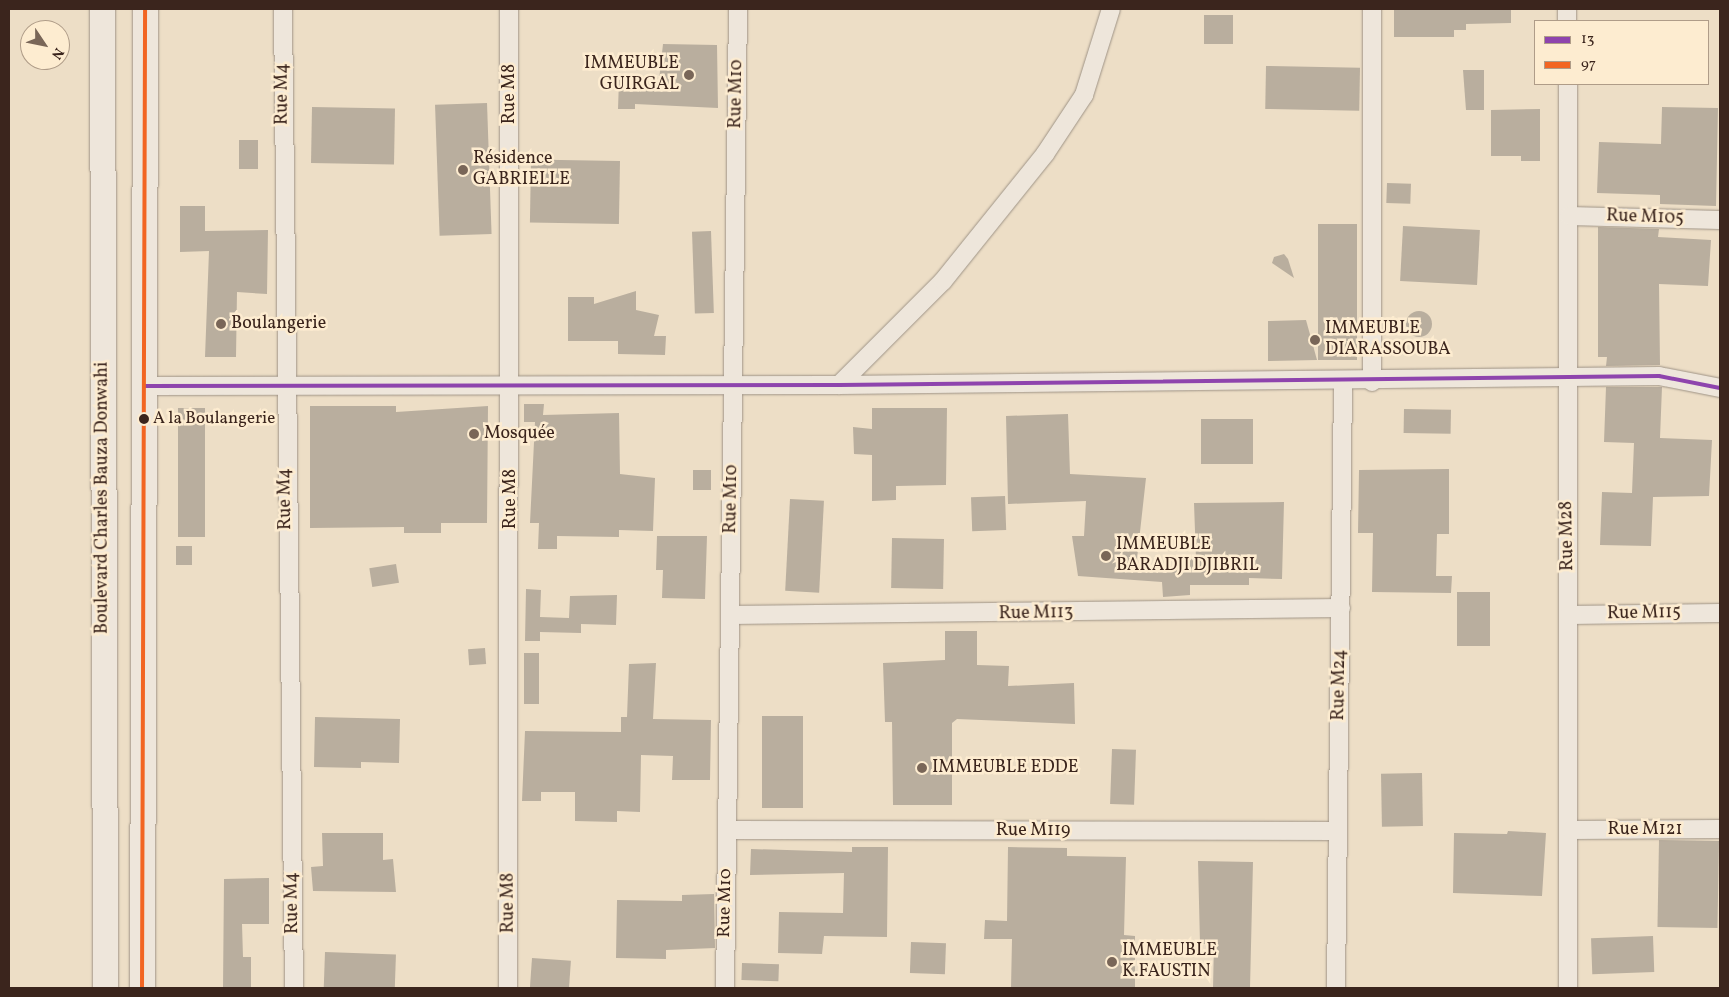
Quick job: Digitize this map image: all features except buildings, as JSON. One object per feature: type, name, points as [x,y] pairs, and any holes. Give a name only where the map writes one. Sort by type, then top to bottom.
[{"type":"main road","name":"Boulevard Charles Bauza Donwahi","points":[[102,9],[105,988]]},
{"type":"main road","points":[[142,988],[145,9]]},
{"type":"street","name":"Rue M4","points":[[283,9],[284,386],[294,988]]},
{"type":"street","name":"Rue M8","points":[[508,988],[511,383],[509,9]]},
{"type":"street","name":"Rue M10","points":[[725,988],[738,9]]},
{"type":"street","points":[[839,386],[943,281],[1045,154],[1084,95],[1111,9]]},
{"type":"street","points":[[1372,9],[1372,382]]},
{"type":"street","name":"Rue M28","points":[[1568,85],[1569,216],[1566,379],[1570,830],[1568,988]]},
{"type":"street","name":"Rue M105","points":[[1569,216],[1720,220]]},
{"type":"street","points":[[145,386],[734,382],[839,386],[1372,382],[1660,376],[1720,388]]},
{"type":"street","name":"Rue M24","points":[[1336,988],[1343,382]]},
{"type":"street","name":"Rue M113","points":[[730,615],[1341,608]]},
{"type":"street","name":"Rue M115","points":[[1569,615],[1720,613]]},
{"type":"street","name":"Rue M121","points":[[1570,830],[1720,829]]},
{"type":"street","name":"Rue M119","points":[[727,830],[1338,831]]},
{"type":"transit line","name":"97","points":[[142,988],[145,9]]},
{"type":"transit line","name":"13","points":[[145,386],[839,385],[1659,376],[1720,388]]},
{"type":"place","name":"IMMEUBLE GUIRGAL","points":[[689,75]]},
{"type":"place","name":"Résidence GABRIELLE","points":[[463,170]]},
{"type":"place","name":"Boulangerie","points":[[221,324]]},
{"type":"place","name":"IMMEUBLE DIARASSOUBA","points":[[1315,340]]},
{"type":"place","name":"A la Boulangerie","points":[[144,419]]},
{"type":"place","name":"Mosquée","points":[[474,434]]},
{"type":"place","name":"IMMEUBLE BARADJI DJIBRIL","points":[[1106,556]]},
{"type":"place","name":"IMMEUBLE EDDE","points":[[922,768]]},
{"type":"place","name":"IMMEUBLE K.FAUSTIN","points":[[1112,962]]}]
